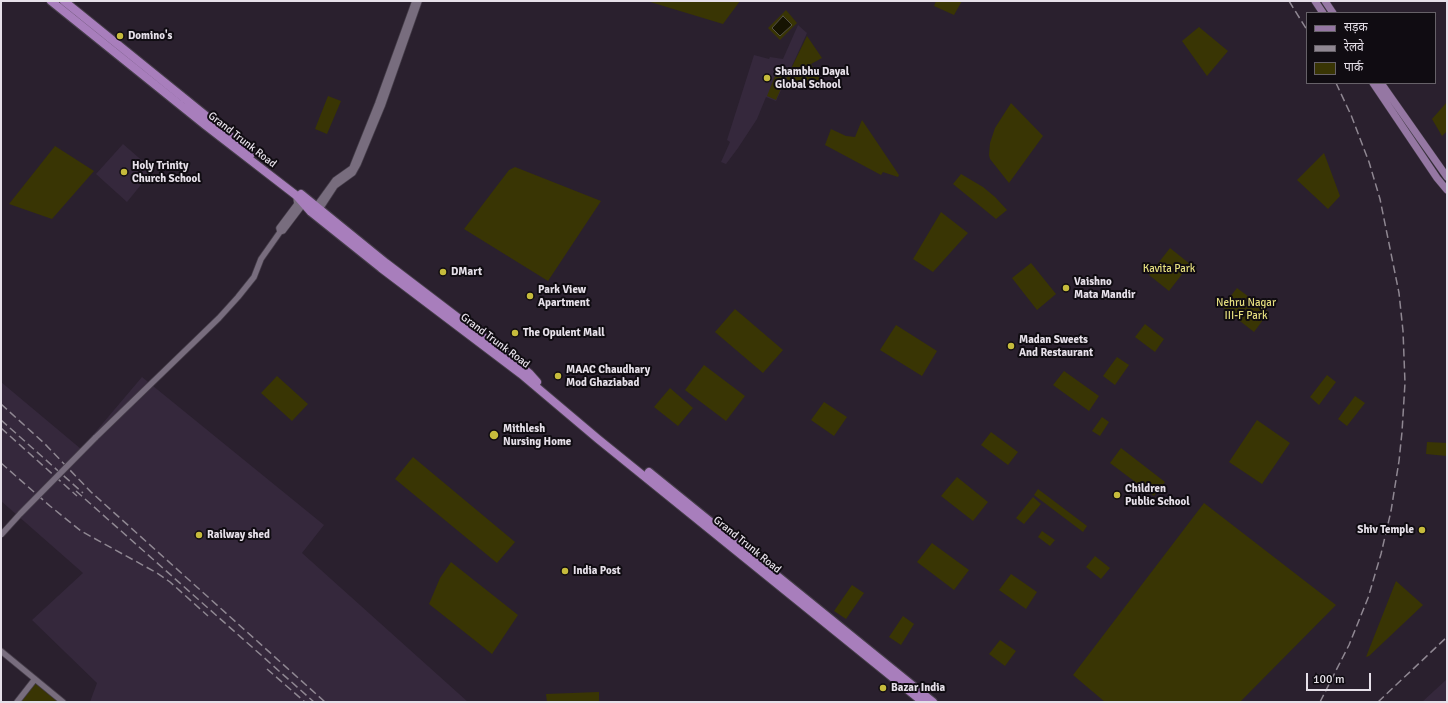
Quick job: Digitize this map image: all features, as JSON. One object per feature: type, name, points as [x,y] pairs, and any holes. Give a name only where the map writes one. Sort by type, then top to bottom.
[{"type":"highway","name":"Grand Trunk Road","points":[[51,1],[65,5],[160,77],[388,273],[521,374],[668,496],[923,702]]},
{"type":"highway","name":"Grand Trunk Road","points":[[65,5],[205,125],[306,202]]},
{"type":"highway","name":"Grand Trunk Road","points":[[315,210],[529,372],[535,380],[591,426],[933,702]]},
{"type":"main road","points":[[1315,1],[1322,12]]},
{"type":"main road","points":[[1325,1],[1332,12]]},
{"type":"main road","points":[[1374,84],[1437,178],[1447,189]]},
{"type":"main road","points":[[1383,84],[1447,177]]},
{"type":"street","points":[[315,210],[335,180],[352,168],[378,103],[415,1]]},
{"type":"street","points":[[315,210],[335,186],[353,173],[358,164],[382,106],[419,1]]},
{"type":"street","points":[[280,232],[279,228],[297,204],[295,195]]},
{"type":"street","points":[[1,535],[105,429],[219,318],[254,277],[261,259],[280,232],[283,231],[306,202]]},
{"type":"street","points":[[1,651],[63,702]]},
{"type":"street","points":[[17,702],[35,679]]},
{"type":"shaded area","points":[[783,16],[792,25],[780,36],[772,28]]},
{"type":"shaded area","name":"Shambhu Dayal Global School","points":[[798,25],[807,33],[776,101],[766,97],[757,119],[738,148],[726,164],[721,162],[730,142],[727,140],[754,55],[769,59],[770,57],[783,59]]},
{"type":"shaded area","name":"Holy Trinity Church School","points":[[123,144],[153,170],[127,202],[96,174]]},
{"type":"shaded area","points":[[142,377],[324,525],[302,553],[468,702],[90,702],[97,683],[32,620],[83,573],[1,501],[1,382],[81,449]]},
{"type":"shaded area","points":[[1447,679],[1447,702],[1422,702]]},
{"type":"green space","points":[[647,1],[740,1],[723,24]]},
{"type":"green space","points":[[936,1],[962,1],[954,15],[934,6]]},
{"type":"green space","points":[[786,10],[797,23],[780,40],[768,28]]},
{"type":"green space","points":[[1199,27],[1228,51],[1207,76],[1182,41]]},
{"type":"green space","points":[[807,36],[822,58],[811,64],[822,82],[812,89],[786,79]]},
{"type":"green space","points":[[779,66],[789,70],[776,100],[767,96]]},
{"type":"green space","points":[[328,96],[341,101],[327,134],[315,129]]},
{"type":"green space","points":[[1447,102],[1447,131],[1442,136],[1432,119]]},
{"type":"green space","points":[[1011,103],[1043,136],[1009,183],[990,159],[989,155],[990,143],[995,128]]},
{"type":"green space","points":[[862,120],[899,175],[898,177],[883,172],[881,175],[825,145],[831,129],[846,136],[855,137]]},
{"type":"green space","points":[[55,146],[94,171],[52,219],[9,204]]},
{"type":"green space","points":[[1324,153],[1340,196],[1328,209],[1297,180]]},
{"type":"green space","points":[[515,167],[601,201],[548,281],[464,229],[509,170]]},
{"type":"green space","points":[[961,174],[983,187],[1007,210],[996,219],[953,184]]},
{"type":"green space","points":[[941,212],[968,233],[933,272],[913,259]]},
{"type":"green space","name":"Kavita Park","points":[[1170,248],[1190,264],[1169,291],[1149,275]]},
{"type":"green space","points":[[1031,263],[1056,294],[1037,310],[1012,278]]},
{"type":"green space","name":"Nehru Nagar III-F Park","points":[[1237,288],[1269,312],[1254,332],[1222,307]]},
{"type":"green space","points":[[735,309],[783,350],[763,373],[715,332]]},
{"type":"green space","points":[[1145,324],[1164,339],[1155,352],[1135,337]]},
{"type":"green space","points":[[896,325],[937,351],[922,376],[880,350]]},
{"type":"green space","points":[[1117,357],[1129,365],[1115,385],[1103,376]]},
{"type":"green space","points":[[704,365],[745,396],[726,421],[685,390]]},
{"type":"green space","points":[[1064,371],[1099,396],[1089,411],[1053,385]]},
{"type":"green space","points":[[1327,375],[1336,382],[1319,405],[1310,397]]},
{"type":"green space","points":[[277,376],[308,404],[292,421],[261,393]]},
{"type":"green space","points":[[670,388],[693,408],[678,426],[654,407]]},
{"type":"green space","points":[[1355,396],[1365,403],[1347,426],[1338,419]]},
{"type":"green space","points":[[824,402],[847,417],[834,436],[811,420]]},
{"type":"green space","points":[[1102,417],[1109,422],[1100,436],[1092,431]]},
{"type":"green space","points":[[1257,420],[1290,443],[1262,484],[1229,462]]},
{"type":"green space","points":[[991,432],[1018,452],[1008,465],[981,445]]},
{"type":"green space","points":[[1427,442],[1447,443],[1447,456],[1426,454]]},
{"type":"green space","points":[[1121,448],[1165,482],[1154,496],[1110,463]]},
{"type":"green space","points":[[413,457],[515,542],[497,563],[395,479]]},
{"type":"green space","points":[[957,477],[988,502],[973,521],[941,496]]},
{"type":"green space","points":[[1038,489],[1087,526],[1083,532],[1034,495]]},
{"type":"green space","points":[[1033,497],[1041,504],[1024,524],[1016,518]]},
{"type":"green space","points":[[1204,503],[1336,605],[1240,702],[1105,702],[1073,675]]},
{"type":"green space","points":[[1042,531],[1055,540],[1050,546],[1038,537]]},
{"type":"green space","points":[[932,543],[969,570],[954,590],[917,562]]},
{"type":"green space","points":[[1095,556],[1110,568],[1101,579],[1086,567]]},
{"type":"green space","points":[[451,562],[518,615],[492,654],[429,604],[440,578]]},
{"type":"green space","points":[[1011,574],[1037,592],[1026,609],[999,590]]},
{"type":"green space","points":[[1396,581],[1423,605],[1369,656],[1366,657]]},
{"type":"green space","points":[[852,585],[864,593],[846,619],[834,611]]},
{"type":"green space","points":[[903,616],[914,624],[901,645],[889,637]]},
{"type":"green space","points":[[1000,640],[1016,651],[1005,666],[989,654]]},
{"type":"green space","points":[[36,682],[59,702],[20,702]]},
{"type":"green space","points":[[599,692],[599,702],[547,702],[546,694]]},
{"type":"railway","points":[[1289,1],[1306,28]]},
{"type":"railway","points":[[1320,702],[1349,645],[1368,598],[1381,554],[1391,511],[1399,461],[1405,383],[1403,331],[1399,293],[1380,199],[1369,162],[1351,115],[1336,84]]},
{"type":"railway","points":[[1,404],[45,444],[91,492],[325,702]]},
{"type":"railway","points":[[1,420],[83,493]]},
{"type":"railway","points":[[1,428],[77,496]]},
{"type":"railway","points":[[1,463],[81,531],[157,573],[170,582],[208,616]]},
{"type":"railway","points":[[76,491],[314,702]]},
{"type":"railway","points":[[1378,702],[1447,637]]},
{"type":"railway","points":[[267,669],[305,702]]},
{"type":"place","name":"Domino's","points":[[120,36]]},
{"type":"place","name":"Shambhu Dayal Global School","points":[[767,78]]},
{"type":"place","name":"Holy Trinity Church School","points":[[124,172]]},
{"type":"place","name":"DMart","points":[[443,272]]},
{"type":"place","name":"Vaishno Mata Mandir","points":[[1066,288]]},
{"type":"place","name":"Park View Apartment","points":[[530,296]]},
{"type":"place","name":"The Opulent Mall","points":[[515,333]]},
{"type":"place","name":"Madan Sweets And Restaurant","points":[[1011,346]]},
{"type":"place","name":"MAAC Chaudhary Mod Ghaziabad","points":[[558,376]]},
{"type":"place","name":"Mithlesh Nursing Home","points":[[494,435]]},
{"type":"place","name":"Children Public School","points":[[1117,495]]},
{"type":"place","name":"Shiv Temple","points":[[1422,530]]},
{"type":"place","name":"Railway shed","points":[[199,535]]},
{"type":"place","name":"India Post","points":[[565,571]]},
{"type":"place","name":"Bazar India","points":[[883,688]]}]
